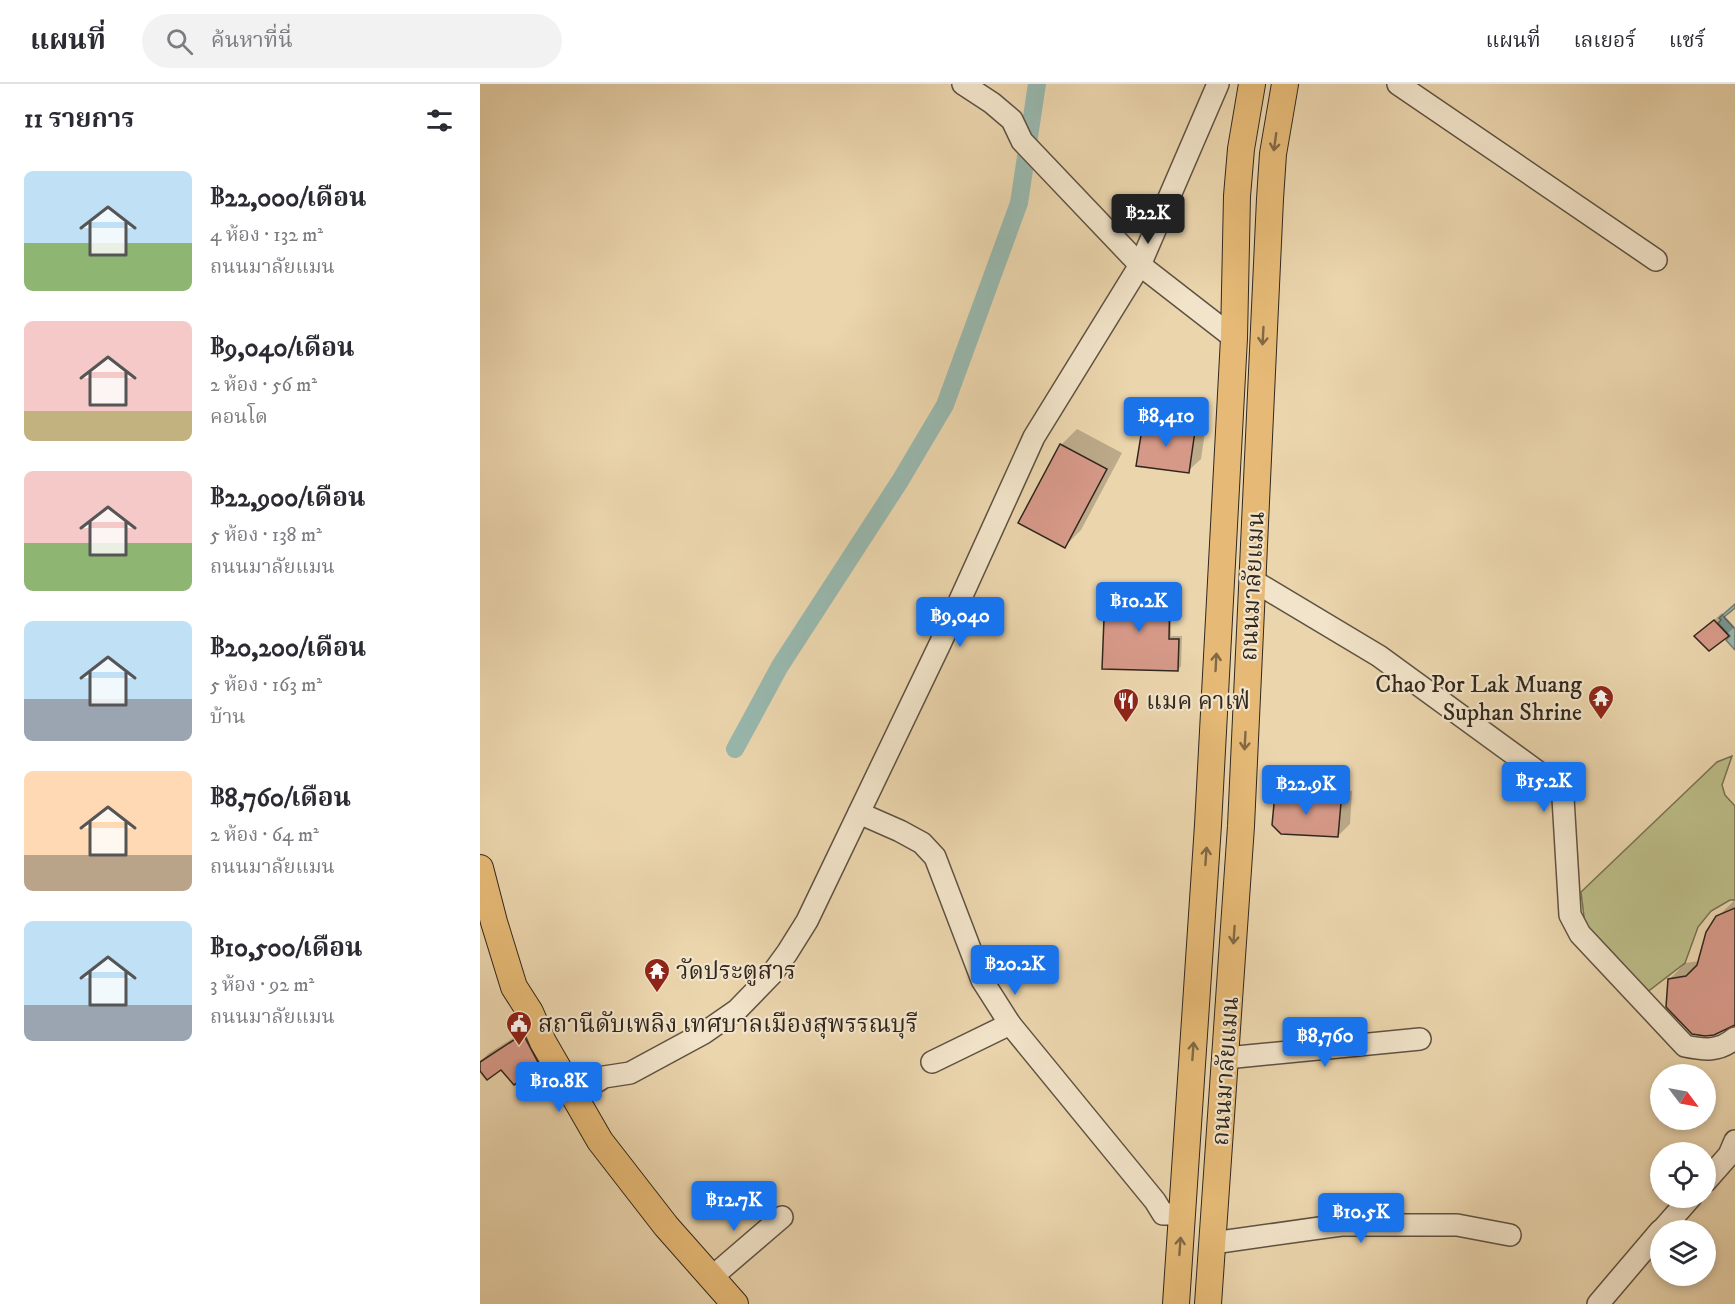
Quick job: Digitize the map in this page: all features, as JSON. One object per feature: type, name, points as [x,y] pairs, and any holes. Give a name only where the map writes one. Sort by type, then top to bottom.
[{"type":"main road","name":"ถนนมาลัยแมน","points":[[1176,1304],[1208,825],[1234,338],[1237,196],[1241,150],[1252,84]]},
{"type":"main road","name":"ถนนมาลัยแมน","points":[[1208,1304],[1241,826],[1270,199],[1273,154],[1285,84]]},
{"type":"main road","points":[[1231,384],[1261,386]]},
{"type":"main road","points":[[1208,825],[1241,826]]},
{"type":"main road","points":[[480,868],[514,987],[600,1141],[666,1226],[735,1304]]},
{"type":"street","points":[[963,84],[992,103],[1012,120],[1022,141],[1140,265],[1234,338]]},
{"type":"street","points":[[574,1096],[604,1077],[630,1073],[704,1033],[737,1010],[771,975],[787,953],[807,921],[940,644],[1034,437],[1140,265],[1218,84]]},
{"type":"street","points":[[1398,84],[1656,260]]},
{"type":"street","points":[[1252,580],[1379,656],[1556,785],[1563,798],[1570,915],[1580,934],[1685,1046],[1704,1050],[1727,1045],[1735,1038]]},
{"type":"street","points":[[859,813],[922,843],[935,857],[982,981],[1010,1024],[1155,1201],[1163,1214],[1182,1214]]},
{"type":"street","points":[[932,1062],[1010,1024]]},
{"type":"street","points":[[1226,1058],[1420,1040]]},
{"type":"street","points":[[1716,1170],[1729,1155],[1735,1141]]},
{"type":"street","points":[[1671,1220],[1681,1208]]},
{"type":"street","points":[[712,1276],[782,1217]]},
{"type":"street","points":[[1213,1243],[1341,1225],[1457,1225],[1510,1235]]},
{"type":"street","points":[[1598,1304],[1650,1244]]},
{"type":"green space","points":[[1732,756],[1722,785],[1725,795],[1735,806],[1735,900],[1730,900],[1711,911],[1698,927],[1685,963],[1646,993],[1585,925],[1581,892],[1717,762]]},
{"type":"water","points":[[1735,604],[1735,608],[1724,617],[1735,629],[1735,650],[1726,640],[1730,636],[1718,623],[1721,620],[1719,618]]},
{"type":"building","points":[[1143,423],[1195,431],[1189,473],[1136,466]]},
{"type":"building","points":[[1060,444],[1107,469],[1065,548],[1018,523]]},
{"type":"building","points":[[1105,593],[1170,595],[1169,639],[1179,639],[1178,671],[1102,669]]},
{"type":"building","points":[[1714,620],[1729,636],[1709,651],[1694,636]]},
{"type":"building","points":[[1275,793],[1341,803],[1338,837],[1281,834],[1272,825]]},
{"type":"building","points":[[1735,908],[1735,1025],[1714,1035],[1692,1034],[1666,1007],[1668,979],[1686,976],[1697,965],[1706,932],[1716,916]]},
{"type":"building","name":"สถานีดับเพลิง เทศบาลเมืองสุพรรณบุรี","points":[[523,1034],[541,1068],[514,1085],[501,1070],[487,1080],[480,1071],[480,1062]]},
{"type":"waterway","points":[[735,749],[780,666],[900,481],[945,405],[1019,203],[1037,84]]},
{"type":"place","name":"Chao Por Lak Muang Suphan Shrine","points":[[1601,721]]},
{"type":"place","name":"แมค คาเฟ่","points":[[1126,724]]},
{"type":"place","name":"วัดประตูสาร","points":[[657,994]]},
{"type":"place","name":"สถานีดับเพลิง เทศบาลเมืองสุพรรณบุรี","points":[[519,1047]]}]
